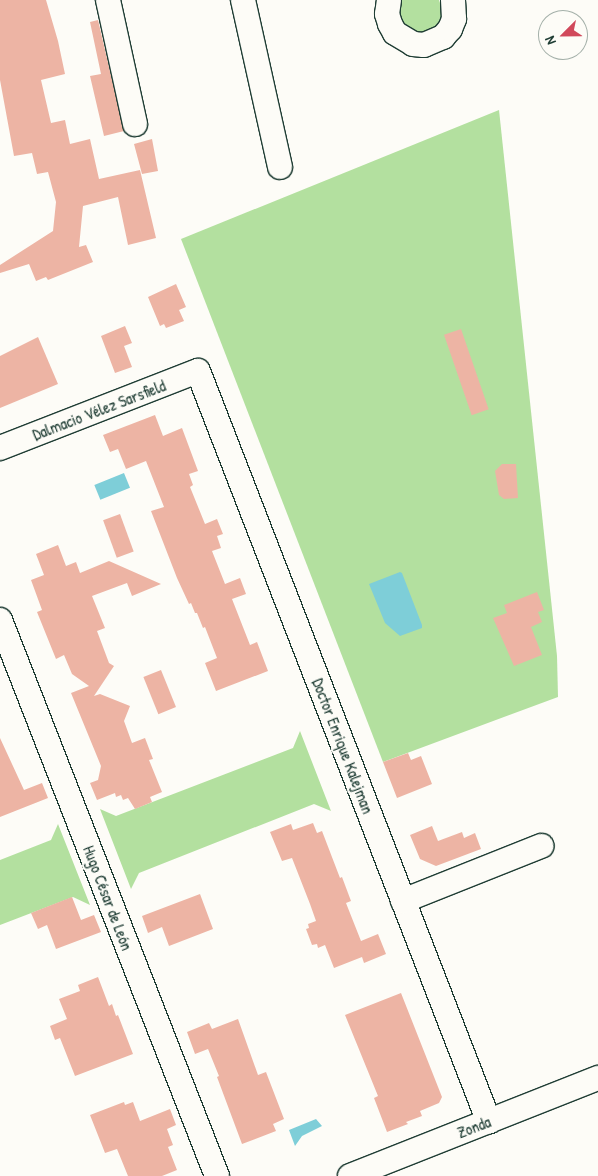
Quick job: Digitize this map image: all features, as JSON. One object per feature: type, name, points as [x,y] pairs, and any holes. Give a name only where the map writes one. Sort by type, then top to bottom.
[{"type":"street","points":[[108,0],[136,124]]},
{"type":"street","points":[[243,0],[280,167]]},
{"type":"street","points":[[389,0],[388,14],[390,24],[395,33],[413,44],[424,45],[443,37],[450,29],[454,19],[453,0]]},
{"type":"street","name":"Dalmacio Vélez Sarsfield","points":[[0,448],[198,371]]},
{"type":"street","name":"Doctor Enrique Kalejman","points":[[198,371],[489,1122]]},
{"type":"street","name":"Hugo César de León","points":[[0,620],[217,1176]]},
{"type":"street","points":[[403,901],[541,846]]},
{"type":"street","name":"Zonda","points":[[350,1176],[598,1078]]},
{"type":"green space","points":[[402,0],[439,0],[443,12],[438,24],[434,29],[420,34],[402,24],[398,11]]},
{"type":"green space","points":[[499,110],[557,656],[558,697],[383,762],[181,239]]},
{"type":"green space","points":[[300,731],[331,811],[314,804],[139,873],[131,889],[100,809],[116,816],[293,748]]},
{"type":"green space","points":[[58,824],[90,905],[73,897],[0,925],[0,860],[51,840]]},
{"type":"water","points":[[124,473],[130,488],[100,500],[94,485]]},
{"type":"water","points":[[400,572],[422,628],[400,636],[385,623],[369,584]]},
{"type":"water","points":[[316,1119],[322,1126],[302,1136],[295,1146],[289,1130]]},
{"type":"building","points":[[0,0],[46,0],[65,74],[41,80],[51,123],[65,120],[70,144],[90,139],[99,179],[140,170],[156,238],[128,245],[118,197],[83,206],[79,247],[86,245],[93,262],[48,280],[46,277],[36,281],[29,264],[0,273],[0,265],[53,231],[56,202],[48,172],[37,174],[32,153],[14,156],[0,80]]},
{"type":"building","points":[[98,20],[124,131],[104,136],[90,76],[101,74],[90,22]]},
{"type":"building","points":[[152,139],[158,171],[142,174],[134,144]]},
{"type":"building","points":[[176,284],[186,307],[179,310],[184,321],[166,328],[164,324],[160,326],[148,297]]},
{"type":"building","points":[[125,326],[132,343],[124,346],[132,367],[115,373],[101,336]]},
{"type":"building","points":[[461,329],[489,409],[472,415],[444,335]]},
{"type":"building","points":[[38,337],[58,384],[0,408],[0,356]]},
{"type":"building","points":[[155,415],[163,436],[182,428],[198,471],[189,474],[193,485],[190,487],[205,524],[217,519],[223,534],[217,536],[221,548],[212,551],[225,584],[240,578],[246,594],[232,599],[250,645],[257,642],[268,671],[216,691],[205,663],[217,658],[205,627],[203,628],[191,603],[189,604],[177,578],[151,511],[164,507],[146,461],[126,469],[118,449],[110,452],[103,435]]},
{"type":"building","points":[[502,464],[516,464],[518,498],[504,499],[499,495],[495,471]]},
{"type":"building","points":[[120,514],[134,552],[117,558],[103,520]]},
{"type":"building","points":[[58,545],[66,566],[76,562],[80,573],[109,561],[161,584],[132,596],[127,583],[92,596],[105,628],[97,631],[109,663],[114,666],[94,696],[100,694],[130,706],[124,721],[132,743],[145,738],[153,759],[149,760],[162,792],[150,797],[152,802],[135,809],[128,798],[123,800],[121,795],[116,797],[115,793],[97,800],[90,783],[98,780],[101,766],[71,693],[89,686],[72,674],[64,655],[56,659],[37,612],[42,610],[31,580],[44,575],[36,554]]},
{"type":"building","points":[[537,592],[544,610],[538,612],[542,622],[531,627],[542,655],[514,666],[493,618],[507,613],[504,605]]},
{"type":"building","points":[[161,670],[176,707],[158,714],[143,677]]},
{"type":"building","points":[[0,738],[24,790],[42,783],[48,798],[0,817]]},
{"type":"building","points":[[408,753],[411,760],[421,756],[432,784],[397,798],[383,762]]},
{"type":"building","points":[[313,823],[317,833],[322,831],[340,878],[342,877],[351,901],[346,903],[361,941],[378,934],[386,954],[364,963],[362,957],[334,968],[325,945],[318,948],[317,944],[312,945],[306,929],[309,928],[308,924],[316,921],[310,904],[292,858],[282,861],[270,832],[291,824],[293,830]]},
{"type":"building","points":[[432,826],[438,841],[462,832],[464,838],[475,833],[481,849],[436,866],[420,859],[410,835]]},
{"type":"building","points":[[200,894],[213,929],[169,946],[162,927],[148,933],[142,916]]},
{"type":"building","points":[[72,897],[81,920],[94,915],[101,932],[56,949],[47,925],[38,929],[31,913]]},
{"type":"building","points":[[98,977],[109,1006],[112,1004],[116,1016],[118,1015],[133,1054],[75,1076],[60,1038],[55,1040],[50,1026],[67,1019],[59,999],[80,991],[78,985]]},
{"type":"building","points":[[401,993],[442,1097],[439,1103],[420,1111],[422,1116],[387,1132],[374,1098],[378,1096],[345,1015]]},
{"type":"building","points":[[238,1019],[258,1075],[266,1072],[284,1119],[273,1124],[276,1131],[242,1144],[208,1049],[195,1054],[187,1032],[209,1023],[212,1029]]},
{"type":"building","points":[[124,1102],[125,1105],[133,1102],[140,1121],[170,1109],[176,1125],[167,1129],[173,1145],[168,1147],[177,1170],[162,1176],[128,1176],[117,1149],[105,1153],[90,1115]]}]
